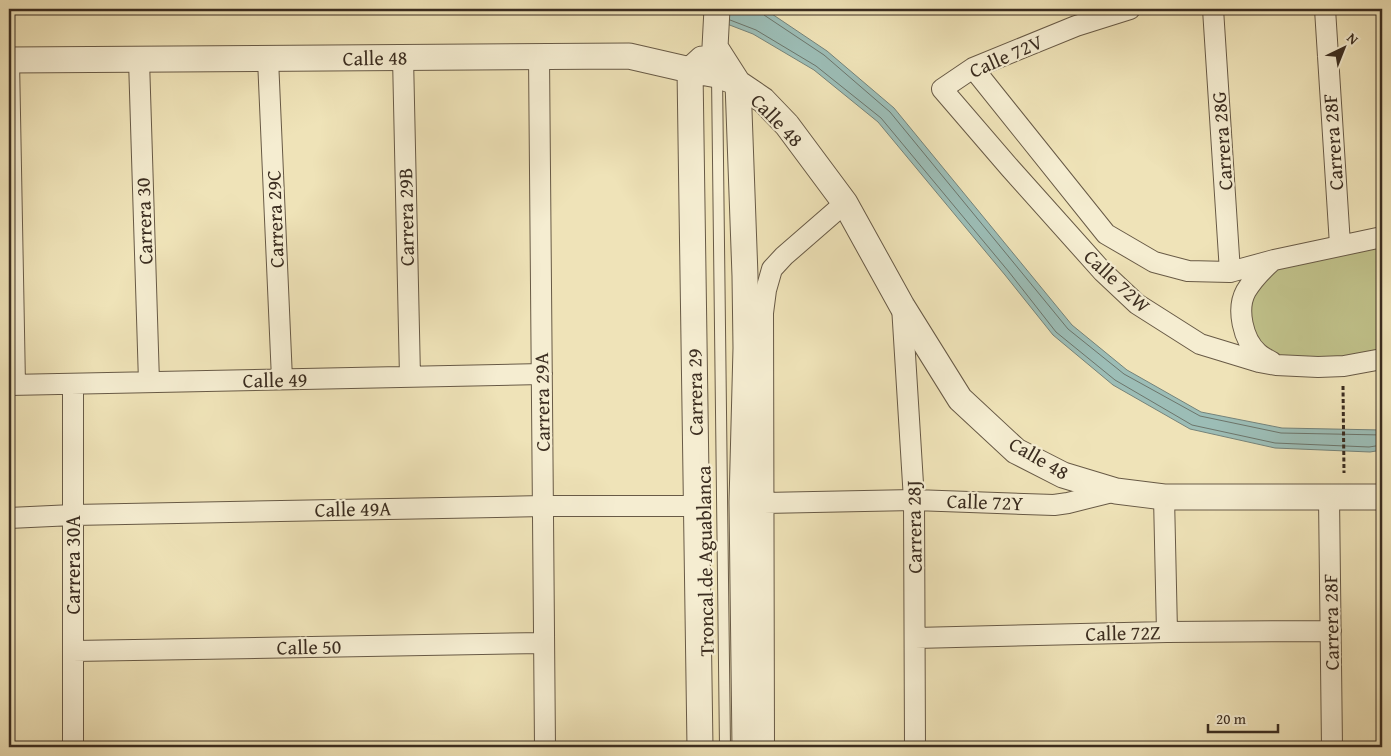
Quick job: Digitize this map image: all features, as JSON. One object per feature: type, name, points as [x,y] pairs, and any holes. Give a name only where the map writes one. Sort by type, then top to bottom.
[{"type":"street","name":"Calle 72V","points":[[942,89],[973,68],[1076,26],[1130,9]]},
{"type":"street","name":"Carrera 28G","points":[[1214,9],[1230,272]]},
{"type":"street","name":"Carrera 28F","points":[[1325,9],[1340,246]]},
{"type":"street","points":[[690,70],[716,29]]},
{"type":"street","points":[[716,29],[727,79],[745,276],[746,348],[742,502],[745,747]]},
{"type":"street","name":"Carrera 29A","points":[[539,56],[546,747]]},
{"type":"street","name":"Calle 48","points":[[9,60],[629,56],[727,79],[763,100],[787,125],[845,203],[902,306],[960,399],[1016,450],[1063,475],[1116,491],[1164,497],[1382,497]]},
{"type":"street","name":"Carrera 29B","points":[[402,57],[410,377]]},
{"type":"street","name":"Carrera 29C","points":[[268,59],[282,379]]},
{"type":"street","points":[[9,60],[12,385]]},
{"type":"street","name":"Carrera 30","points":[[139,60],[148,382]]},
{"type":"street","name":"Calle 72W","points":[[973,68],[1106,234],[1154,262],[1188,271],[1230,272],[1274,260],[1382,236]]},
{"type":"street","name":"Carrera 29","points":[[690,70],[700,747]]},
{"type":"street","name":"Calle 72W","points":[[942,89],[1103,272],[1137,304],[1200,344],[1259,362],[1276,365],[1318,368],[1344,366],[1382,359]]},
{"type":"street","points":[[764,747],[763,313],[766,290],[772,269],[784,256],[845,203]]},
{"type":"street","points":[[1274,260],[1257,275],[1245,293],[1241,314],[1245,335],[1258,353],[1276,365]]},
{"type":"street","name":"Carrera 28J","points":[[902,306],[914,500],[916,747]]},
{"type":"street","name":"Calle 49","points":[[12,385],[542,374]]},
{"type":"street","name":"Carrera 30A","points":[[73,384],[73,747]]},
{"type":"street","name":"Calle 72Y","points":[[764,503],[914,500],[1054,505],[1116,491]]},
{"type":"street","points":[[1164,497],[1167,632]]},
{"type":"street","name":"Carrera 28F","points":[[1329,497],[1332,747]]},
{"type":"street","name":"Calle 49A","points":[[9,518],[73,515],[543,506],[697,506]]},
{"type":"street","name":"Calle 72Z","points":[[915,638],[1167,632],[1331,631]]},
{"type":"street","name":"Calle 50","points":[[73,652],[544,643]]},
{"type":"lane","name":"Troncal de Aguablanca","points":[[725,747],[727,79]]},
{"type":"path","points":[[1343,409],[1344,474]]},
{"type":"green space","points":[[1382,237],[1382,359],[1344,366],[1258,353],[1245,293],[1257,275]]},
{"type":"water","points":[[688,9],[762,9],[827,51],[894,108],[1072,325],[1127,370],[1201,412],[1282,428],[1382,430],[1382,450],[1370,452],[1275,448],[1190,429],[1113,385],[1053,335],[878,122],[814,70],[753,34]]}]
